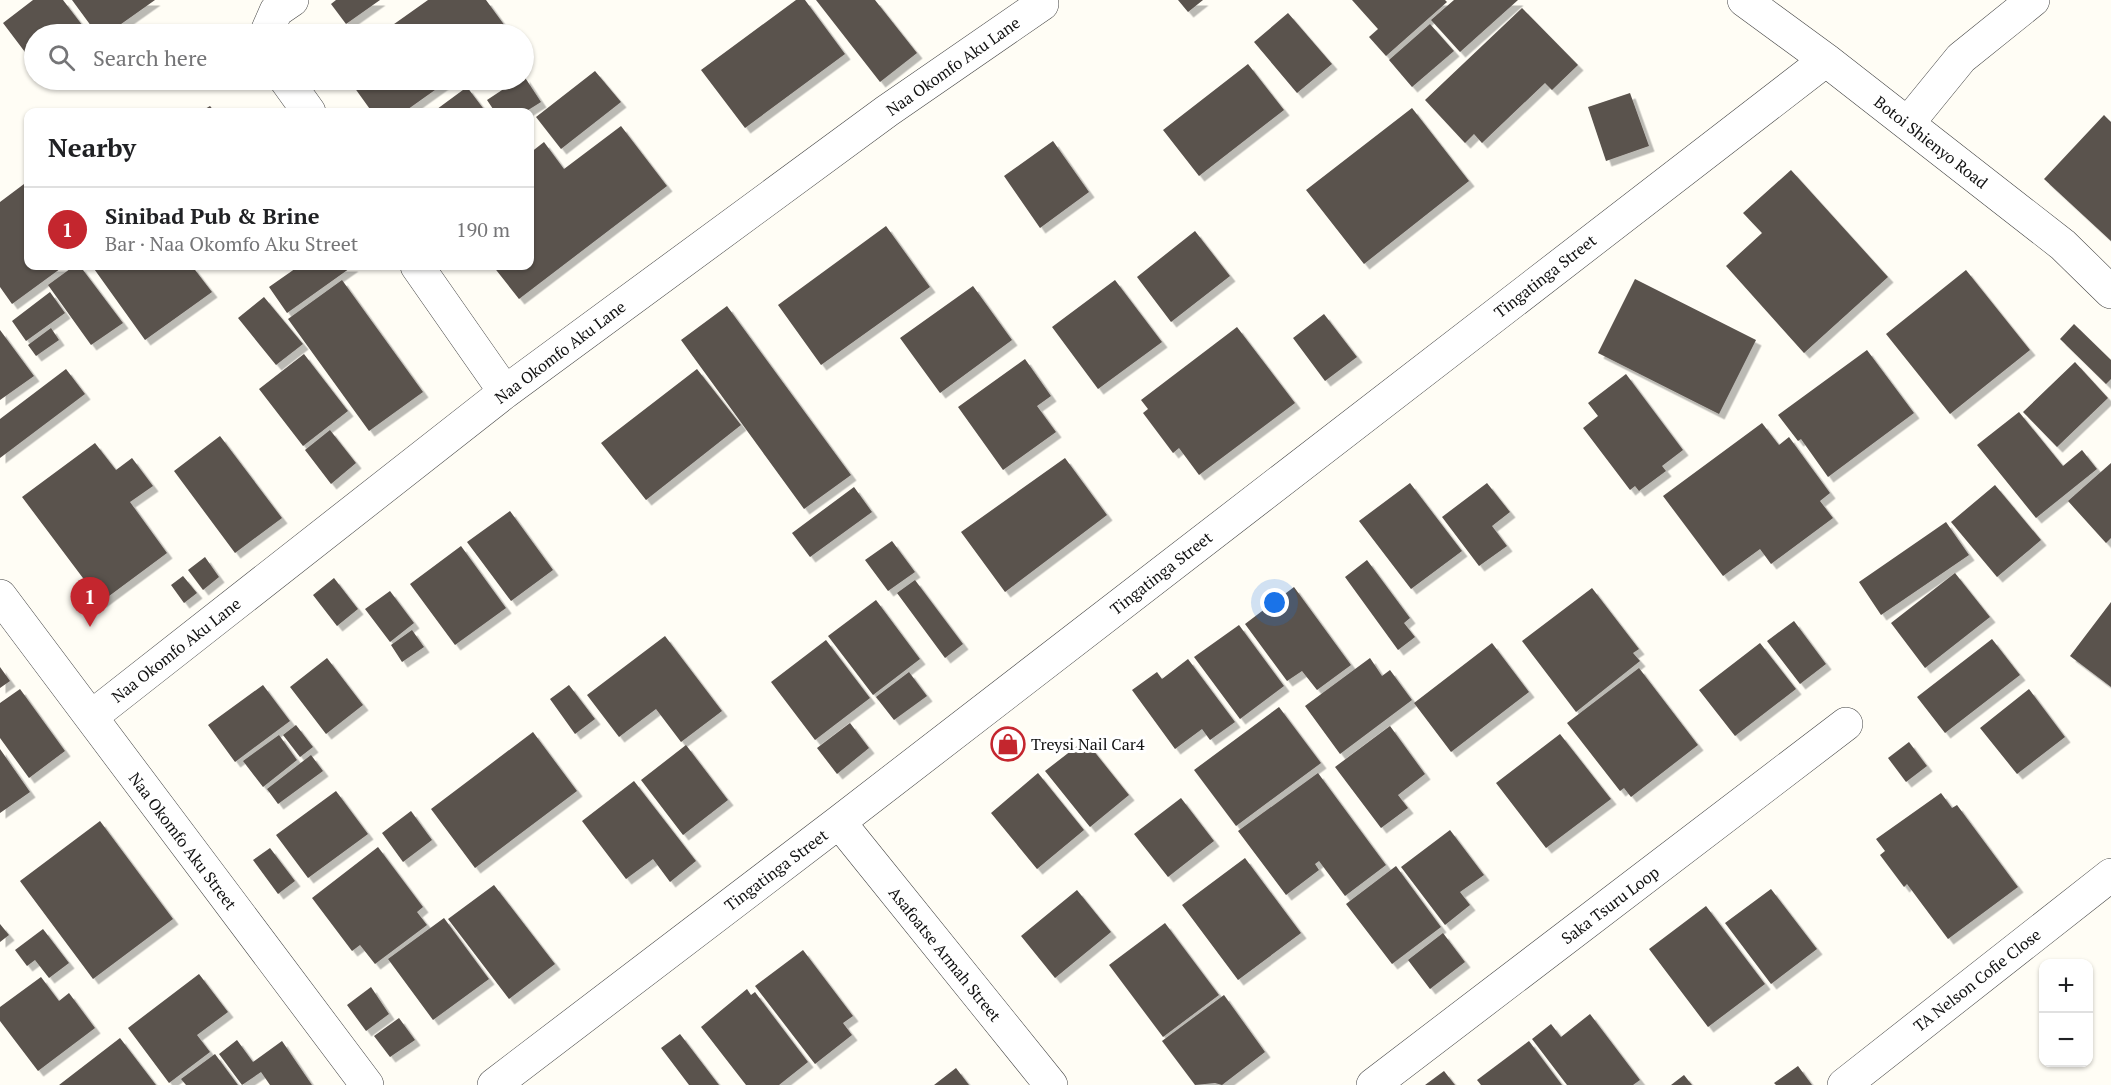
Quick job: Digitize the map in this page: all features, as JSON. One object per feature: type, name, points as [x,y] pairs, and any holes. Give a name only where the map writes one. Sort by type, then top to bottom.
[{"type":"street","points":[[270,24],[276,11],[292,0]]},
{"type":"street","name":"Botoi Shienyo Road","points":[[1744,0],[1826,60],[2063,245],[2111,292]]},
{"type":"street","points":[[1908,123],[1960,58],[2033,0]]},
{"type":"street","name":"Naa Okomfo Aku Lane","points":[[91,717],[505,392],[887,111],[1042,4]]},
{"type":"street","name":"Tingatinga Street","points":[[494,1085],[839,822],[1826,60]]},
{"type":"street","points":[[293,90],[306,108]]},
{"type":"street","points":[[420,270],[505,392]]},
{"type":"street","name":"Naa Okomfo Aku Street","points":[[0,596],[368,1085]]},
{"type":"street","name":"Saka Tsuru Loop","points":[[1373,1085],[1846,724]]},
{"type":"street","name":"Asafoatse Armah Street","points":[[839,822],[1051,1085]]},
{"type":"street","name":"TA Nelson Cofie Close","points":[[1844,1085],[2111,875]]},
{"type":"building","points":[[33,0],[63,0],[81,24],[24,24],[24,51],[3,23]]},
{"type":"building","points":[[72,0],[155,0],[121,24],[90,24]]},
{"type":"building","points":[[336,0],[380,0],[346,24],[331,4]]},
{"type":"building","points":[[428,0],[486,0],[504,24],[394,24]]},
{"type":"building","points":[[796,0],[805,0],[845,54],[745,128],[701,70]]},
{"type":"building","points":[[816,0],[875,0],[917,53],[880,82]]},
{"type":"building","points":[[1178,0],[1203,0],[1188,12]]},
{"type":"building","points":[[1352,0],[1445,0],[1447,2],[1386,56],[1369,37],[1378,29]]},
{"type":"building","points":[[1454,0],[1518,0],[1460,52],[1431,20]]},
{"type":"building","points":[[1522,8],[1578,65],[1552,90],[1545,83],[1482,143],[1474,134],[1465,143],[1425,100]]},
{"type":"building","points":[[1288,13],[1332,64],[1297,93],[1254,42]]},
{"type":"building","points":[[1430,24],[1454,51],[1412,87],[1389,60]]},
{"type":"building","points":[[1248,64],[1284,110],[1199,176],[1163,130]]},
{"type":"building","points":[[595,71],[621,102],[561,149],[536,117]]},
{"type":"building","points":[[356,90],[435,90],[410,108],[369,108]]},
{"type":"building","points":[[463,90],[469,90],[483,108],[438,108]]},
{"type":"building","points":[[502,90],[533,90],[541,102],[531,108],[492,108],[487,100]]},
{"type":"building","points":[[1630,93],[1649,146],[1606,161],[1588,107]]},
{"type":"building","points":[[1412,108],[1469,181],[1364,264],[1306,190]]},
{"type":"building","points":[[2104,115],[2111,122],[2111,241],[2044,179]]},
{"type":"building","points":[[621,126],[667,186],[519,299],[496,270],[534,270],[534,150],[544,142],[564,169]]},
{"type":"building","points":[[1053,141],[1089,192],[1040,228],[1004,176]]},
{"type":"building","points":[[1791,170],[1888,277],[1804,353],[1726,266],[1762,233],[1743,213]]},
{"type":"building","points":[[24,184],[24,270],[59,270],[12,304],[0,287],[0,202]]},
{"type":"building","points":[[886,226],[930,287],[821,365],[778,305]]},
{"type":"building","points":[[1195,231],[1230,276],[1171,322],[1137,277]]},
{"type":"building","points":[[69,270],[83,270],[123,323],[91,345],[48,285]]},
{"type":"building","points":[[95,270],[195,270],[212,292],[145,340]]},
{"type":"building","points":[[293,270],[347,270],[287,313],[269,287]]},
{"type":"building","points":[[1966,270],[2030,350],[1950,414],[1886,334]]},
{"type":"building","points":[[1635,279],[1756,340],[1719,414],[1598,353]]},
{"type":"building","points":[[342,280],[423,392],[369,431],[288,319]]},
{"type":"building","points":[[1115,280],[1162,342],[1098,389],[1052,327]]},
{"type":"building","points":[[973,286],[1012,340],[940,393],[900,338]]},
{"type":"building","points":[[50,292],[65,313],[26,341],[12,321]]},
{"type":"building","points":[[264,297],[303,344],[276,365],[238,318]]},
{"type":"building","points":[[727,306],[851,475],[804,509],[681,340]]},
{"type":"building","points":[[1324,314],[1357,357],[1325,381],[1293,338]]},
{"type":"building","points":[[2074,324],[2111,360],[2111,379],[2106,384],[2060,339]]},
{"type":"building","points":[[1237,327],[1295,403],[1199,475],[1179,448],[1173,453],[1143,413],[1148,409],[1141,400]]},
{"type":"building","points":[[51,328],[59,340],[36,356],[28,345]]},
{"type":"building","points":[[0,330],[34,376],[0,400]]},
{"type":"building","points":[[1867,350],[1914,413],[1828,477],[1801,439],[1798,441],[1778,415]]},
{"type":"building","points":[[304,354],[348,411],[303,446],[259,389]]},
{"type":"building","points":[[1025,359],[1051,396],[1037,406],[1056,432],[1003,470],[958,407]]},
{"type":"building","points":[[2075,362],[2108,398],[2057,447],[2023,412]]},
{"type":"building","points":[[66,369],[85,394],[0,458],[0,419]]},
{"type":"building","points":[[697,369],[741,425],[646,500],[601,443]]},
{"type":"building","points":[[1626,374],[1683,450],[1662,466],[1666,471],[1639,491],[1635,486],[1630,490],[1583,428],[1598,416],[1588,403]]},
{"type":"building","points":[[2019,412],[2063,466],[2082,450],[2097,469],[2036,518],[1977,445]]},
{"type":"building","points":[[1762,423],[1779,445],[1789,437],[1830,493],[1820,501],[1833,518],[1771,564],[1760,549],[1723,576],[1663,496]]},
{"type":"building","points":[[330,430],[356,463],[331,484],[305,450]]},
{"type":"building","points":[[220,436],[282,518],[235,553],[174,471]]},
{"type":"building","points":[[95,443],[116,470],[132,458],[153,486],[130,502],[167,553],[101,602],[22,497]]},
{"type":"building","points":[[1065,458],[1107,515],[1005,592],[961,532]]},
{"type":"building","points":[[2111,463],[2111,538],[2106,543],[2068,501]]},
{"type":"building","points":[[1410,483],[1462,551],[1411,589],[1359,521]]},
{"type":"building","points":[[1487,483],[1510,512],[1492,526],[1507,546],[1479,566],[1442,517]]},
{"type":"building","points":[[1995,485],[2041,540],[1997,577],[1951,522]]},
{"type":"building","points":[[854,487],[872,512],[810,557],[792,533]]},
{"type":"building","points":[[510,511],[553,570],[511,601],[467,542]]},
{"type":"building","points":[[1946,522],[1969,555],[1881,615],[1859,582]]},
{"type":"building","points":[[892,541],[915,572],[888,591],[865,560]]},
{"type":"building","points":[[461,546],[506,608],[455,645],[410,584]]},
{"type":"building","points":[[205,557],[219,577],[203,590],[188,570]]},
{"type":"building","points":[[1367,560],[1410,618],[1404,623],[1415,637],[1398,650],[1345,577]]},
{"type":"building","points":[[1955,573],[1990,617],[1925,668],[1891,623]]},
{"type":"building","points":[[183,576],[197,593],[184,603],[171,585]]},
{"type":"building","points":[[334,578],[358,609],[337,626],[313,595]]},
{"type":"building","points":[[915,580],[963,644],[945,658],[897,593]]},
{"type":"building","points":[[1294,587],[1351,665],[1317,690],[1302,671],[1287,681],[1245,624]]},
{"type":"building","points":[[1592,588],[1639,649],[1633,653],[1640,661],[1576,712],[1522,641]]},
{"type":"building","points":[[390,591],[414,623],[390,642],[365,609]]},
{"type":"building","points":[[876,600],[920,659],[873,695],[828,636]]},
{"type":"building","points":[[2111,602],[2111,687],[2070,656]]},
{"type":"building","points":[[1794,621],[1826,664],[1800,684],[1767,641]]},
{"type":"building","points":[[1239,625],[1284,686],[1240,719],[1194,657]]},
{"type":"building","points":[[412,630],[424,647],[402,662],[391,645]]},
{"type":"building","points":[[665,636],[722,711],[681,742],[656,709],[619,737],[587,695]]},
{"type":"building","points":[[1992,639],[2020,675],[1945,733],[1917,697]]},
{"type":"building","points":[[826,640],[870,698],[815,740],[771,682]]},
{"type":"building","points":[[1492,643],[1529,692],[1451,752],[1414,703]]},
{"type":"building","points":[[1760,643],[1796,689],[1735,736],[1699,690]]},
{"type":"building","points":[[327,658],[363,705],[326,734],[290,687]]},
{"type":"building","points":[[1370,658],[1382,676],[1390,670],[1412,700],[1340,754],[1305,706]]},
{"type":"building","points":[[1188,659],[1235,722],[1210,740],[1202,729],[1175,749],[1132,690],[1157,672],[1162,679]]},
{"type":"building","points":[[0,667],[10,681],[0,688]]},
{"type":"building","points":[[1639,668],[1698,745],[1631,797],[1624,788],[1620,791],[1567,723]]},
{"type":"building","points":[[909,672],[927,696],[894,720],[876,697]]},
{"type":"building","points":[[263,685],[290,721],[235,762],[208,725]]},
{"type":"building","points":[[569,685],[595,719],[575,734],[550,699]]},
{"type":"building","points":[[20,689],[65,751],[29,778],[0,738],[0,703]]},
{"type":"building","points":[[2029,689],[2065,737],[2017,774],[1980,728]]},
{"type":"building","points":[[1279,707],[1321,763],[1236,826],[1194,770]]},
{"type":"building","points":[[850,723],[869,748],[837,774],[817,748]]},
{"type":"building","points":[[296,725],[313,747],[300,757],[283,735]]},
{"type":"building","points":[[1390,726],[1425,774],[1398,795],[1408,808],[1381,828],[1335,767]]},
{"type":"building","points":[[533,732],[577,791],[475,868],[431,809]]},
{"type":"building","points":[[1560,734],[1611,799],[1546,848],[1496,783]]},
{"type":"building","points":[[279,735],[297,760],[263,787],[243,761]]},
{"type":"building","points":[[1085,740],[1129,795],[1090,827],[1045,771]]},
{"type":"building","points":[[1909,742],[1927,766],[1906,782],[1888,758]]},
{"type":"building","points":[[686,745],[728,800],[683,835],[641,780]]},
{"type":"building","points":[[0,749],[30,792],[0,813]]},
{"type":"building","points":[[311,755],[323,771],[278,804],[267,789]]},
{"type":"building","points":[[1038,773],[1084,830],[1037,869],[991,813]]},
{"type":"building","points":[[1318,773],[1386,865],[1345,896],[1319,861],[1315,864],[1319,870],[1286,895],[1238,831]]},
{"type":"building","points":[[634,781],[696,861],[670,882],[653,859],[626,879],[582,821]]},
{"type":"building","points":[[336,791],[368,834],[308,878],[276,835]]},
{"type":"building","points":[[1941,793],[1952,808],[1957,805],[2018,887],[1948,939],[1907,884],[1904,887],[1880,855],[1885,851],[1876,839]]},
{"type":"building","points":[[1181,798],[1214,841],[1168,877],[1134,834]]},
{"type":"building","points":[[411,811],[432,840],[403,862],[382,833]]},
{"type":"building","points":[[100,821],[173,919],[93,979],[20,881]]},
{"type":"building","points":[[1450,830],[1484,875],[1460,892],[1470,905],[1445,925],[1401,867]]},
{"type":"building","points":[[378,847],[423,907],[417,912],[427,925],[375,964],[360,945],[352,951],[312,898]]},
{"type":"building","points":[[270,848],[295,881],[278,894],[253,860]]},
{"type":"building","points":[[1245,858],[1301,933],[1238,980],[1182,905]]},
{"type":"building","points":[[1396,866],[1441,927],[1392,964],[1346,904]]},
{"type":"building","points":[[494,885],[555,964],[509,999],[448,919]]},
{"type":"building","points":[[1771,889],[1817,949],[1771,984],[1725,923]]},
{"type":"building","points":[[1077,890],[1111,932],[1055,978],[1021,936]]},
{"type":"building","points":[[1706,906],[1765,984],[1708,1027],[1649,949]]},
{"type":"building","points":[[444,918],[489,979],[433,1020],[388,959]]},
{"type":"building","points":[[1165,923],[1219,995],[1163,1037],[1109,965]]},
{"type":"building","points":[[0,924],[9,935],[0,942]]},
{"type":"building","points":[[43,929],[69,963],[49,978],[35,960],[27,966],[15,950]]},
{"type":"building","points":[[1443,933],[1465,962],[1430,989],[1408,960]]},
{"type":"building","points":[[803,950],[853,1016],[843,1023],[852,1035],[815,1064],[755,986]]},
{"type":"building","points":[[199,974],[228,1012],[197,1035],[210,1052],[169,1083],[128,1028]]},
{"type":"building","points":[[41,977],[59,1001],[69,993],[95,1028],[38,1071],[0,1021],[0,1007]]},
{"type":"building","points":[[371,987],[389,1014],[366,1031],[347,1005]]},
{"type":"building","points":[[747,989],[751,995],[755,992],[808,1062],[779,1085],[746,1085],[701,1027]]},
{"type":"building","points":[[1224,995],[1265,1052],[1222,1085],[1215,1083],[1195,1085],[1162,1041]]},
{"type":"building","points":[[1590,1014],[1640,1080],[1633,1085],[1567,1085],[1532,1039],[1551,1024],[1561,1037]]},
{"type":"building","points":[[399,1018],[415,1040],[390,1057],[374,1036]]},
{"type":"building","points":[[680,1034],[719,1085],[689,1085],[661,1048]]},
{"type":"building","points":[[120,1038],[156,1085],[59,1085]]},
{"type":"building","points":[[237,1040],[253,1062],[282,1041],[312,1085],[270,1085],[261,1072],[242,1085],[219,1054]]},
{"type":"building","points":[[1529,1041],[1562,1085],[1481,1085],[1477,1080]]},
{"type":"building","points":[[215,1054],[238,1085],[186,1085],[181,1079]]},
{"type":"building","points":[[1798,1066],[1812,1085],[1776,1085],[1774,1083]]},
{"type":"building","points":[[956,1068],[969,1085],[934,1085]]},
{"type":"building","points":[[1444,1071],[1455,1085],[1425,1085]]},
{"type":"building","points":[[1684,1075],[1692,1085],[1671,1085]]},
{"type":"place","name":"Sinibad Pub & Brine","points":[[90,627]]},
{"type":"place","name":"Treysi Nail Car4","points":[[1008,744]]}]
